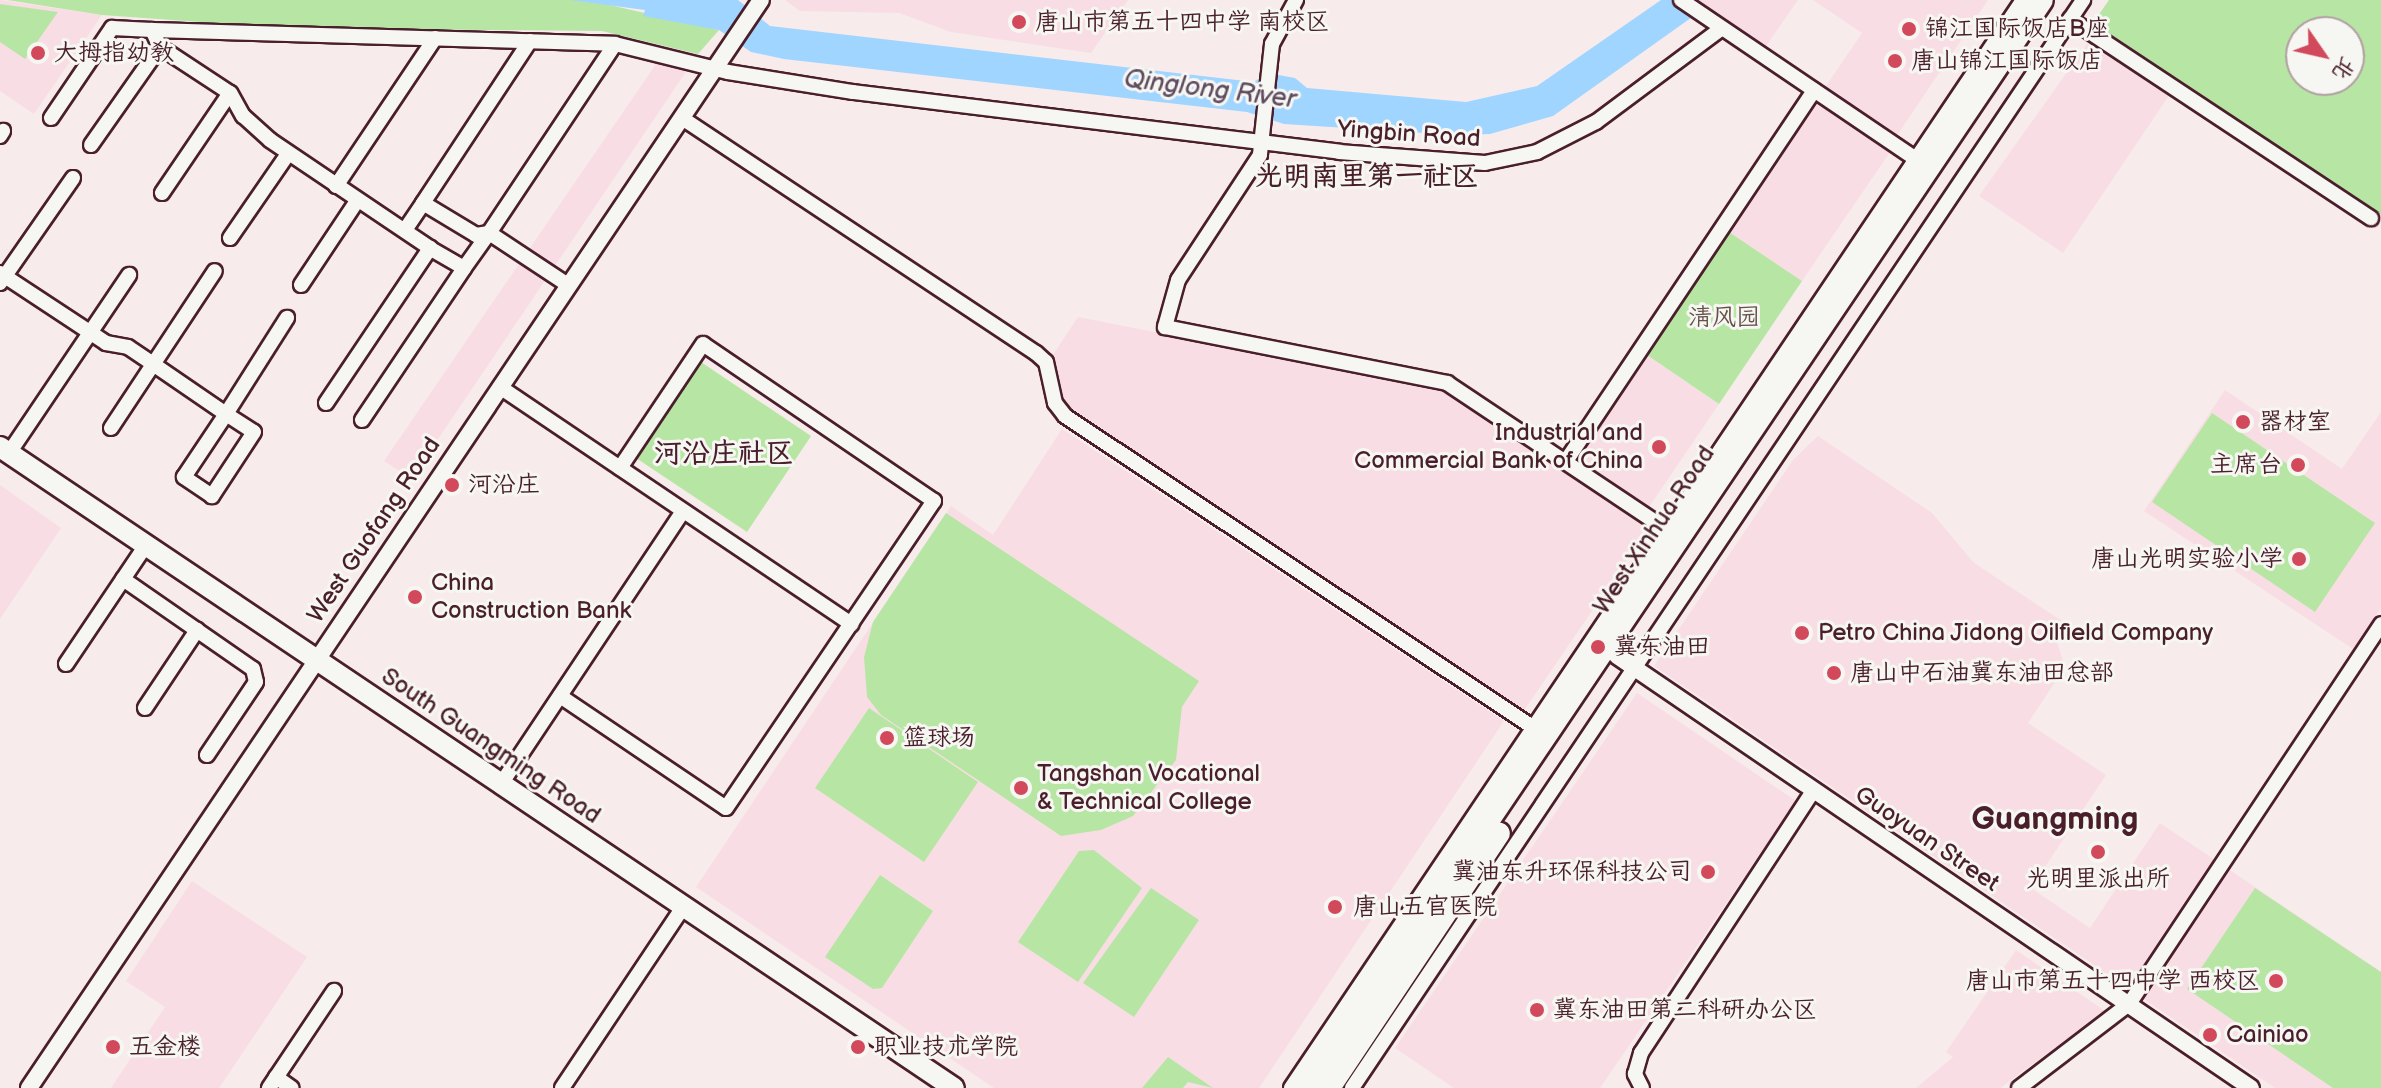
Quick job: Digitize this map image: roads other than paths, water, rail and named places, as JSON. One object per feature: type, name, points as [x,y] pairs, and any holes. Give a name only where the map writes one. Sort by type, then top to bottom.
[{"type":"main road","name":"West Xinhua Road","points":[[1308,1088],[2042,0]]},
{"type":"main road","name":"West Xinhua Road","points":[[1329,1088],[1625,663],[2064,9]]},
{"type":"main road","name":"South Guangming Road","points":[[4,450],[954,1088]]},
{"type":"street","name":"West Guofang Road","points":[[29,1088],[568,285],[682,118],[723,65],[761,0]]},
{"type":"street","points":[[1296,0],[1277,28],[1266,134],[1178,280],[1165,327],[1447,383],[1666,529]]},
{"type":"street","points":[[1681,0],[1916,159]]},
{"type":"street","name":"West Xinhua Road","points":[[1291,1088],[2023,0]]},
{"type":"street","name":"West Xinhua Road","points":[[2064,9],[2083,0]]},
{"type":"street","points":[[2064,9],[2371,218]]},
{"type":"street","name":"Yingbin Road","points":[[51,118],[112,28],[435,38],[615,44],[853,92],[1266,134],[1354,154],[1485,163],[1512,160],[1596,122],[1716,24]]},
{"type":"street","points":[[152,30],[160,47],[230,93],[243,116],[288,154],[464,268]]},
{"type":"street","points":[[336,186],[435,38]]},
{"type":"street","points":[[405,230],[530,41]]},
{"type":"street","points":[[362,420],[615,44]]},
{"type":"street","points":[[91,145],[160,47]]},
{"type":"street","points":[[1566,461],[1814,90]]},
{"type":"street","points":[[162,193],[230,93]]},
{"type":"street","points":[[682,118],[1036,353],[1046,362],[1055,403],[1065,416],[1534,728]]},
{"type":"street","points":[[230,238],[288,154]]},
{"type":"street","points":[[73,178],[2,278],[90,332],[153,364],[226,414],[254,432],[212,496],[184,477],[226,414],[287,318]]},
{"type":"street","points":[[301,285],[357,201]]},
{"type":"street","points":[[423,203],[476,235],[489,233],[568,285]]},
{"type":"street","points":[[326,403],[430,248]]},
{"type":"street","points":[[111,428],[215,271]]},
{"type":"street","points":[[4,450],[129,275]]},
{"type":"street","points":[[560,696],[726,808],[934,501],[703,344],[620,468]]},
{"type":"street","points":[[500,387],[851,624]]},
{"type":"street","points":[[501,784],[683,511]]},
{"type":"street","points":[[66,664],[146,545]]},
{"type":"street","points":[[123,579],[253,669],[256,682],[207,755]]},
{"type":"street","points":[[2019,1088],[2129,1004],[2381,624]]},
{"type":"street","points":[[145,708],[197,630]]},
{"type":"street","name":"West Xinhua Road","points":[[1352,1088],[1625,663]]},
{"type":"street","name":"Guoyuan Street","points":[[1625,663],[2251,1088]]},
{"type":"street","points":[[1642,1088],[1635,1074],[1641,1053],[1813,791]]},
{"type":"street","points":[[562,1088],[684,906]]},
{"type":"street","points":[[292,1088],[272,1083],[334,991]]},
{"type":"water","name":"Qinglong River","points":[[570,0],[738,0],[770,26],[1254,82],[1267,73],[1295,78],[1307,88],[1466,102],[1537,86],[1661,0],[1671,0],[1695,15],[1553,116],[1490,134],[1456,135],[1284,124],[1247,112],[784,59],[751,52],[719,30],[643,16],[645,10]]},
{"type":"place","name":"唐山市第五十四中学 南校区","points":[[1019,22]]},
{"type":"place","name":"锦江国际饭店B座","points":[[1909,29]]},
{"type":"place","name":"大拇指幼教","points":[[38,53]]},
{"type":"place","name":"唐山锦江国际饭店","points":[[1895,61]]},
{"type":"place","name":"器材室","points":[[2243,422]]},
{"type":"place","name":"Industrial and Commercial Bank of China","points":[[1659,447]]},
{"type":"place","name":"主席台","points":[[2298,465]]},
{"type":"place","name":"河沿庄","points":[[452,485]]},
{"type":"place","name":"唐山光明实验小学","points":[[2299,559]]},
{"type":"place","name":"China Construction Bank","points":[[415,597]]},
{"type":"place","name":"Petro China Jidong Oilfield Company","points":[[1802,633]]},
{"type":"place","name":"冀东油田","points":[[1598,647]]},
{"type":"place","name":"唐山中石油冀东油田总部","points":[[1834,673]]},
{"type":"place","name":"篮球场","points":[[887,738]]},
{"type":"place","name":"Tangshan Vocational & Technical College","points":[[1021,788]]},
{"type":"place","name":"光明里派出所","points":[[2098,852]]},
{"type":"place","name":"冀油东升环保科技公司","points":[[1708,872]]},
{"type":"place","name":"唐山五官医院","points":[[1335,907]]},
{"type":"place","name":"唐山市第五十四中学 西校区","points":[[2276,981]]},
{"type":"place","name":"冀东油田第二科研办公区","points":[[1537,1010]]},
{"type":"place","name":"Cainiao","points":[[2210,1035]]},
{"type":"place","name":"五金楼","points":[[113,1047]]},
{"type":"place","name":"职业技术学院","points":[[858,1047]]},
{"type":"district","name":"光明南里第一社区","points":[[1367,177]]},
{"type":"district","name":"河沿庄社区","points":[[724,454]]},
{"type":"district","name":"Guangming","points":[[2055,820]]},
{"type":"park label","name":"清风园","points":[[1724,318]]}]
